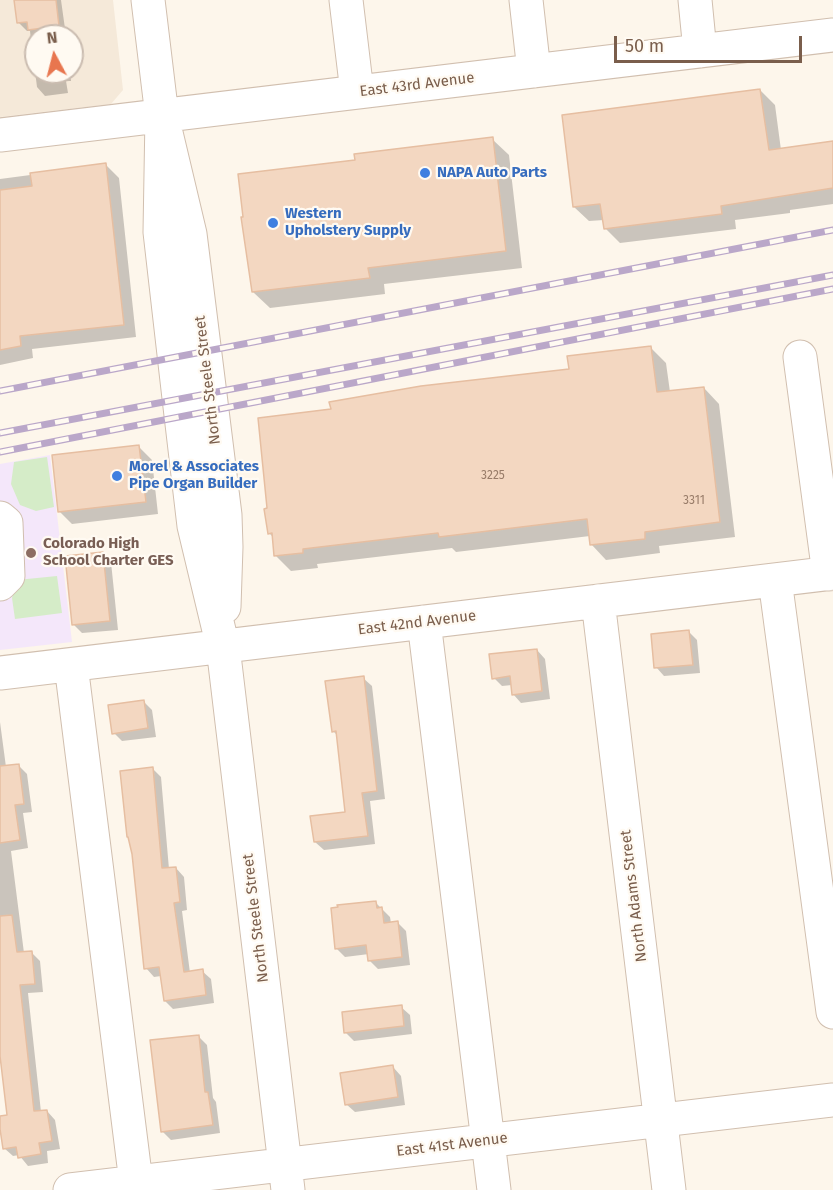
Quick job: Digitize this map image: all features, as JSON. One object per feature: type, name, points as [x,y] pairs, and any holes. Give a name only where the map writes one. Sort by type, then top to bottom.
[{"type":"street","name":"North Steele Street","points":[[148,0],[162,116],[190,234],[225,515],[223,647],[287,1177]]},
{"type":"street","points":[[346,0],[357,92]]},
{"type":"street","points":[[526,0],[534,71]]},
{"type":"street","points":[[695,0],[700,51]]},
{"type":"street","name":"East 43rd Avenue","points":[[0,135],[833,35]]},
{"type":"street","points":[[800,357],[831,573]]},
{"type":"street","points":[[0,518],[6,523],[8,576],[0,584]]},
{"type":"street","name":"East 42nd Avenue","points":[[0,673],[831,573]]},
{"type":"street","points":[[775,580],[833,1012]]},
{"type":"street","name":"North Adams Street","points":[[598,601],[669,1190]]},
{"type":"street","points":[[424,622],[494,1190]]},
{"type":"street","points":[[71,665],[137,1186]]},
{"type":"street","name":"East 41st Avenue","points":[[70,1190],[287,1177],[488,1141],[833,1100]]},
{"type":"shaded area","points":[[0,0],[113,0],[123,90],[111,104],[0,117]]},
{"type":"shaded area","name":"Colorado High School Charter GES","points":[[50,455],[72,642],[0,650],[0,464]]},
{"type":"green space","points":[[47,457],[54,507],[36,511],[20,505],[11,484],[14,462]]},
{"type":"green space","points":[[57,576],[62,613],[15,619],[12,598],[17,580]]},
{"type":"building","points":[[14,0],[56,0],[59,24],[17,23]]},
{"type":"building","points":[[760,89],[769,150],[833,141],[833,188],[721,206],[722,214],[604,229],[600,204],[573,207],[562,115]]},
{"type":"building","points":[[493,137],[506,251],[368,268],[370,278],[252,292],[241,217],[243,217],[238,174],[355,160],[354,154]]},
{"type":"building","points":[[106,163],[124,325],[20,336],[21,346],[0,350],[0,190],[32,186],[30,173]]},
{"type":"building","points":[[651,346],[657,392],[704,387],[720,522],[645,532],[645,539],[590,545],[587,519],[439,537],[438,533],[303,549],[303,553],[274,556],[272,533],[268,534],[264,509],[267,508],[258,418],[331,409],[329,402],[421,386],[569,369],[567,356]]},
{"type":"building","points":[[139,445],[146,502],[58,512],[52,455]]},
{"type":"building","points":[[103,552],[110,621],[72,625],[65,556]]},
{"type":"building","points":[[689,630],[693,665],[654,668],[651,634]]},
{"type":"building","points":[[537,649],[542,691],[512,695],[510,676],[492,679],[489,654]]},
{"type":"building","points":[[364,676],[377,791],[362,793],[368,836],[314,842],[310,816],[345,812],[336,731],[332,732],[325,681]]},
{"type":"building","points":[[144,700],[148,728],[112,734],[108,705]]},
{"type":"building","points":[[19,764],[24,804],[15,805],[20,840],[0,843],[0,766]]},
{"type":"building","points":[[153,767],[162,868],[176,867],[180,902],[174,903],[184,972],[203,969],[206,995],[164,1001],[159,967],[144,969],[132,854],[127,837],[120,771]]},
{"type":"building","points":[[376,901],[377,908],[382,907],[384,923],[398,921],[402,957],[368,961],[366,945],[335,949],[331,908],[338,907],[337,905]]},
{"type":"building","points":[[12,915],[17,952],[32,951],[35,984],[20,985],[34,1111],[47,1110],[52,1141],[39,1143],[41,1154],[18,1158],[16,1147],[3,1149],[0,1129],[0,1116],[7,1115],[0,1056],[0,916]]},
{"type":"building","points":[[402,1005],[404,1026],[344,1033],[342,1012]]},
{"type":"building","points":[[199,1035],[205,1092],[208,1092],[213,1125],[161,1132],[150,1040]]},
{"type":"building","points":[[393,1065],[398,1097],[345,1105],[340,1073]]},
{"type":"railway","points":[[0,391],[833,230]]},
{"type":"railway","points":[[0,433],[833,275]]},
{"type":"railway","points":[[0,452],[833,289]]},
{"type":"place","name":"NAPA Auto Parts","points":[[425,173]]},
{"type":"place","name":"Western Upholstery Supply","points":[[273,223]]},
{"type":"place","name":"Morel & Associates Pipe Organ Builder","points":[[117,476]]},
{"type":"place","name":"Colorado High School Charter GES","points":[[31,553]]}]
